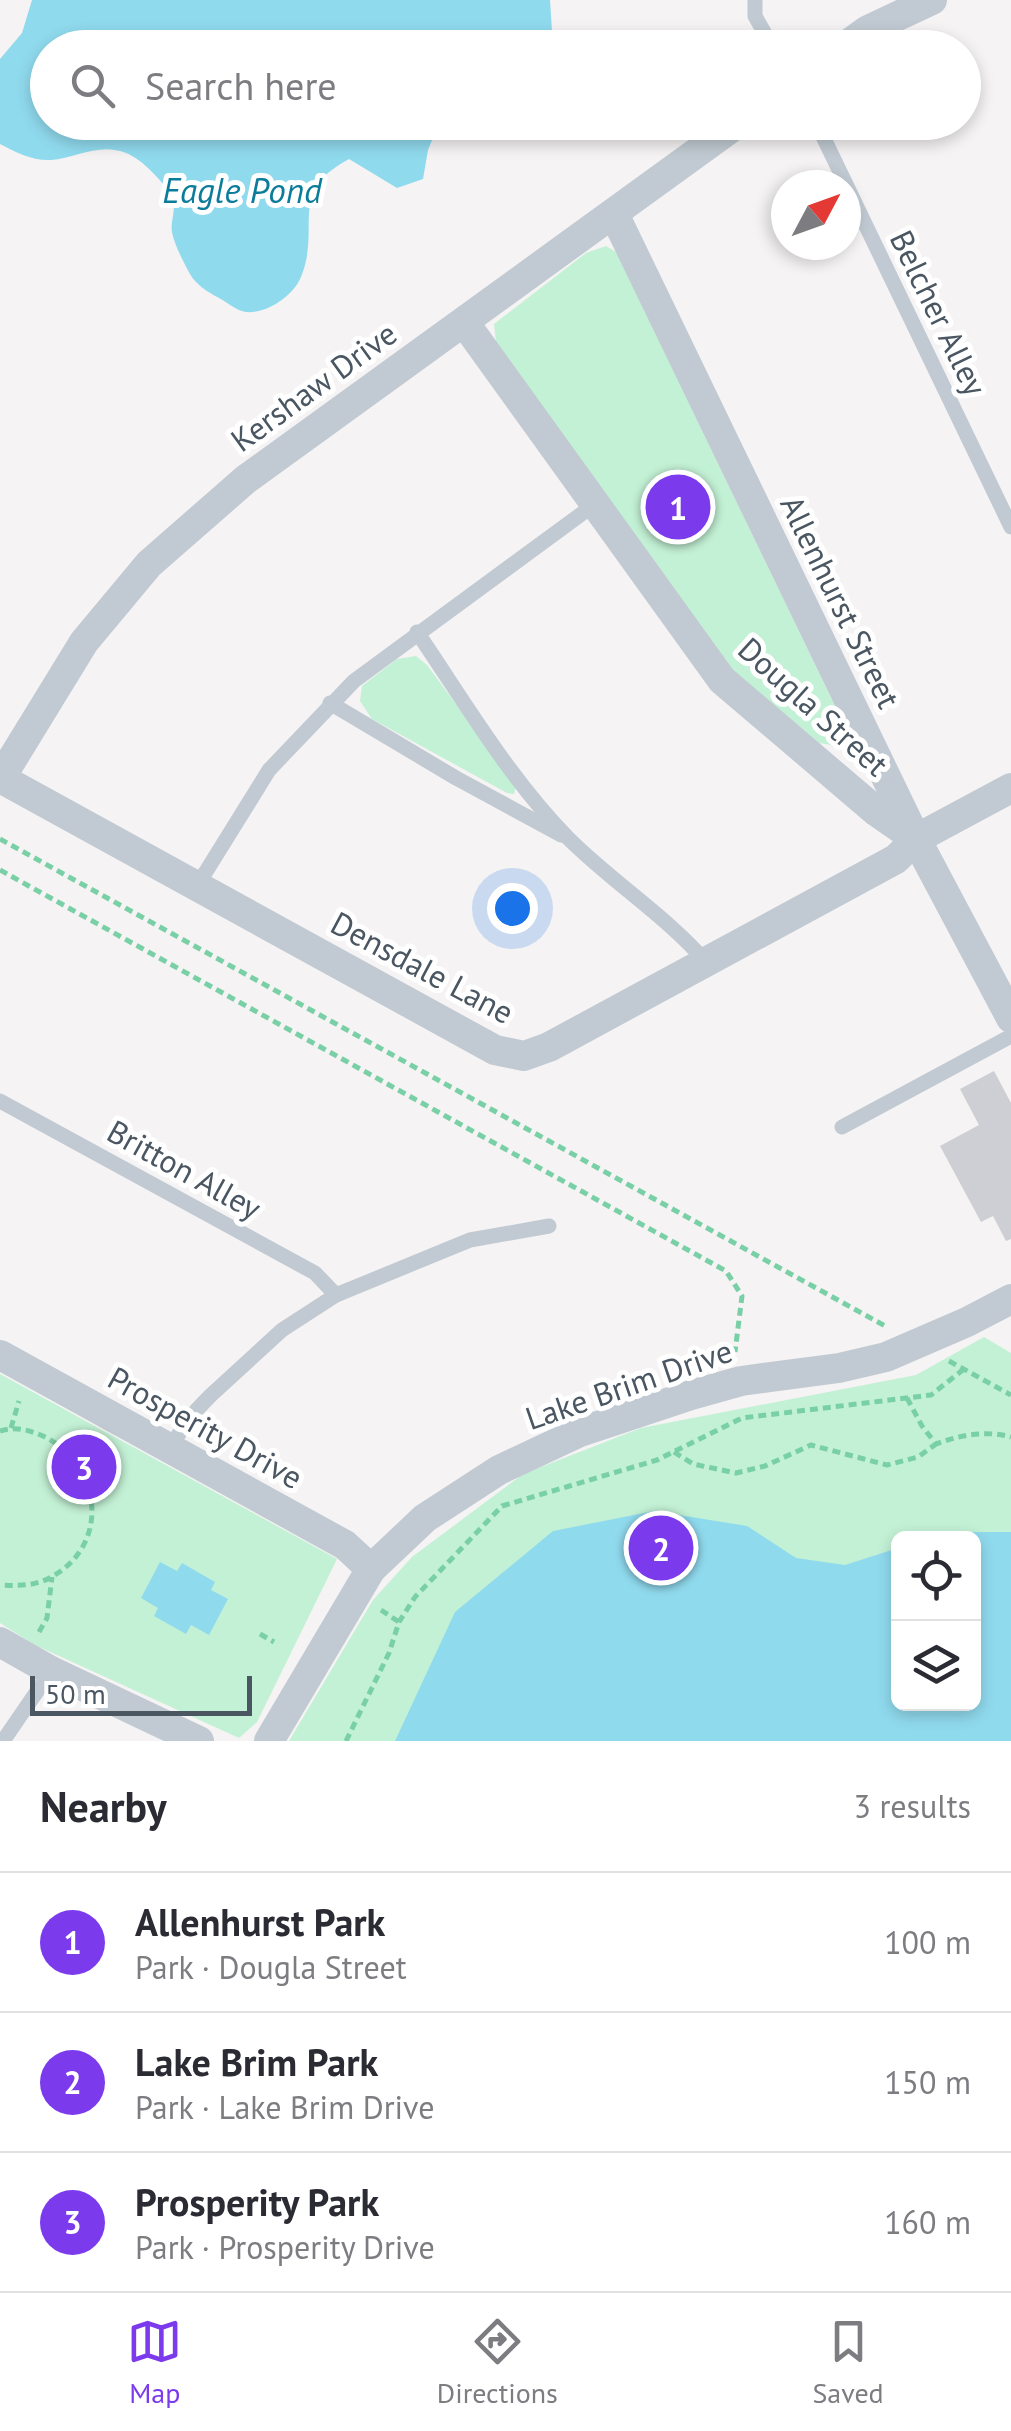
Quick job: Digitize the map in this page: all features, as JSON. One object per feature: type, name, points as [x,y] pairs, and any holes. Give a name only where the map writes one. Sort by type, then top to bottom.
[{"type":"street","points":[[868,30],[932,0]]},
{"type":"street","name":"Kershaw Drive","points":[[0,778],[84,642],[148,564],[245,480],[715,140]]},
{"type":"street","name":"Allenhurst Street","points":[[614,214],[916,839],[1011,1018]]},
{"type":"street","name":"Dougla Street","points":[[464,322],[722,680],[877,812],[916,839]]},
{"type":"street","name":"Densdale Lane","points":[[0,778],[495,1050],[524,1056],[549,1048],[896,859],[916,839],[1011,788]]},
{"type":"street","name":"Lake Brim Drive","points":[[269,1741],[371,1569],[425,1518],[499,1470],[580,1432],[741,1381],[839,1368],[886,1357],[1011,1298]]},
{"type":"street","name":"Prosperity Drive","points":[[0,1354],[345,1545],[371,1569]]},
{"type":"street","points":[[0,1642],[51,1671],[198,1741]]},
{"type":"lane","points":[[755,0],[755,16],[763,30]]},
{"type":"lane","name":"Belcher Alley","points":[[825,140],[1011,527]]},
{"type":"lane","points":[[197,886],[268,770],[330,703],[417,632],[595,504]]},
{"type":"lane","points":[[417,632],[534,800],[570,840],[686,938],[706,962]]},
{"type":"lane","points":[[330,703],[570,840]]},
{"type":"lane","points":[[842,1127],[1011,1036]]},
{"type":"lane","name":"Britton Alley","points":[[0,1101],[315,1273],[336,1295]]},
{"type":"lane","points":[[170,1448],[189,1418],[282,1330],[336,1295],[470,1240],[549,1226]]},
{"type":"lane","points":[[2,1741],[51,1671]]},
{"type":"path","points":[[0,839],[892,1330]]},
{"type":"path","points":[[0,870],[726,1271],[742,1296],[735,1352]]},
{"type":"path","points":[[948,1360],[1011,1395]]},
{"type":"path","points":[[346,1741],[389,1653],[399,1622],[415,1597],[502,1506],[657,1460],[742,1418],[931,1395],[964,1369]]},
{"type":"path","points":[[907,1398],[936,1444]]},
{"type":"path","points":[[10,1428],[19,1401]]},
{"type":"path","points":[[0,1430],[32,1431],[55,1441],[76,1459],[89,1483],[93,1510],[88,1537],[74,1560],[52,1577],[26,1586],[0,1585]]},
{"type":"path","points":[[674,1452],[692,1464],[736,1473],[765,1466],[811,1446],[887,1465],[918,1457],[954,1437],[995,1432],[1011,1437]]},
{"type":"path","points":[[37,1636],[47,1618],[52,1577]]},
{"type":"path","points":[[370,1603],[399,1622]]},
{"type":"path","points":[[260,1634],[274,1642]]},
{"type":"green space","points":[[606,246],[616,252],[846,729],[837,746],[819,743],[735,673],[496,342],[494,324],[586,253]]},
{"type":"green space","points":[[416,656],[427,665],[516,785],[514,794],[372,719],[360,701],[362,686],[397,659]]},
{"type":"green space","points":[[984,1337],[1011,1353],[1011,1741],[289,1741],[373,1600],[412,1557],[523,1474],[641,1428],[916,1375]]},
{"type":"green space","points":[[0,1374],[337,1559],[257,1722],[239,1738],[35,1645],[0,1623]]},
{"type":"water","name":"Eagle Pond","points":[[32,0],[550,0],[552,30],[30,30],[30,140],[432,140],[423,179],[397,188],[349,159],[330,172],[318,184],[312,198],[307,258],[301,277],[286,297],[254,312],[236,308],[193,278],[173,237],[174,205],[170,195],[139,161],[107,149],[44,160],[0,144],[0,59],[22,33]]},
{"type":"water","points":[[654,1511],[747,1526],[796,1558],[845,1565],[891,1550],[891,1711],[981,1711],[981,1532],[1011,1532],[1011,1741],[395,1741],[455,1612],[553,1531]]},
{"type":"water","points":[[160,1562],[177,1571],[182,1563],[215,1582],[211,1590],[228,1599],[209,1635],[191,1625],[186,1634],[154,1616],[158,1608],[141,1598]]},
{"type":"building","points":[[994,1071],[1011,1103],[1011,1239],[1006,1241],[993,1216],[981,1222],[940,1146],[979,1125],[960,1089]]},
{"type":"place","name":"Allenhurst Park","points":[[678,507]]},
{"type":"place","name":"Prosperity Park","points":[[84,1467]]},
{"type":"place","name":"Lake Brim Park","points":[[661,1548]]}]
